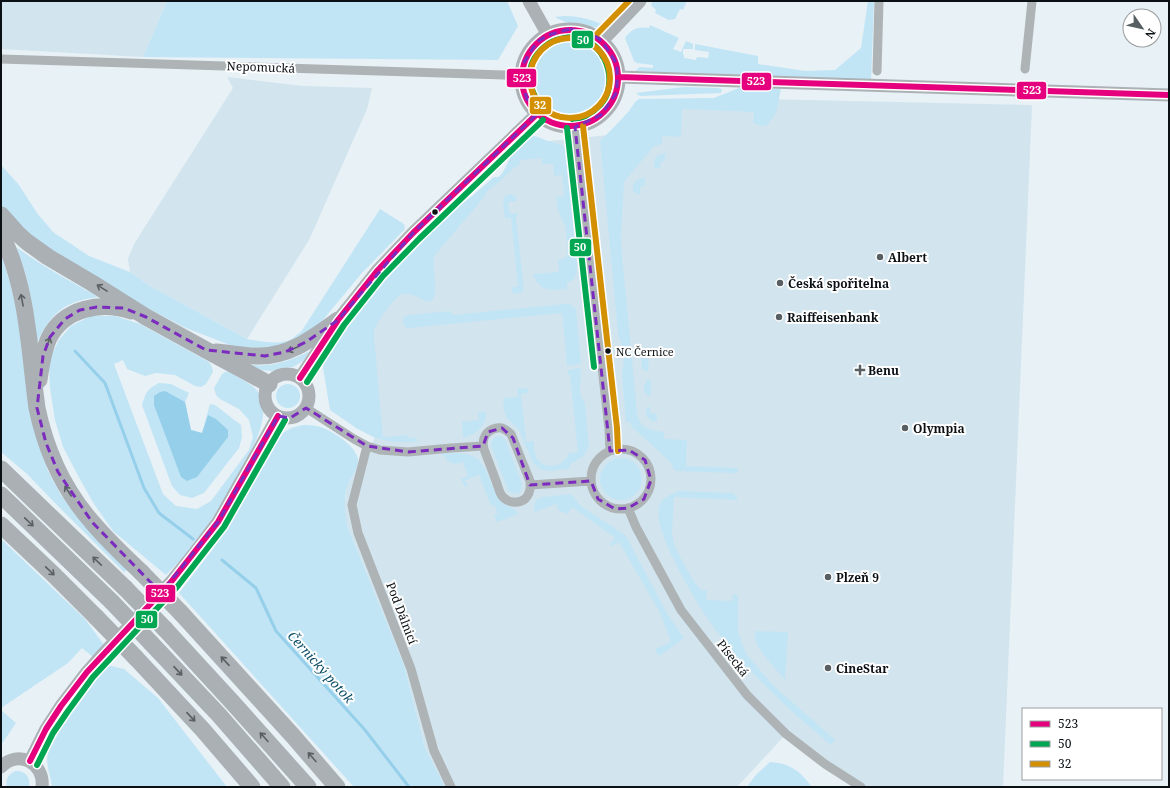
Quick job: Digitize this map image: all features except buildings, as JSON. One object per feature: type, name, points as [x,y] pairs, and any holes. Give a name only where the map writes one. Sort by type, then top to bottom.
[{"type":"highway","points":[[1,215],[17,233],[48,258],[92,282],[146,316],[269,384]]},
{"type":"highway","points":[[1,234],[15,270],[22,298],[37,408],[52,459],[65,485],[73,498],[92,522],[181,613],[293,736],[337,787]]},
{"type":"highway","points":[[37,408],[38,381],[43,356],[54,330],[65,319],[80,310],[105,306],[124,308],[146,316]]},
{"type":"highway","points":[[206,350],[256,356],[274,355],[285,352],[306,342],[338,320]]},
{"type":"highway","points":[[1,469],[125,588],[165,629],[308,787]]},
{"type":"highway","points":[[1,495],[112,602],[219,715],[282,787]]},
{"type":"highway","points":[[1,525],[54,574],[136,658],[220,749],[252,787]]},
{"type":"highway","points":[[220,749],[242,787]]},
{"type":"main road","points":[[529,1],[548,35]]},
{"type":"main road","points":[[602,41],[640,1]]},
{"type":"main road","points":[[570,29],[587,32],[602,41],[611,51],[617,64],[619,77],[617,92],[611,105],[602,116],[589,123],[575,127],[562,126],[548,122],[537,114],[528,103],[523,91],[521,77],[529,52],[537,42],[558,31],[570,29]]},
{"type":"main road","points":[[619,77],[1169,95]]},
{"type":"main road","points":[[300,378],[338,320],[377,271],[414,233],[537,114]]},
{"type":"main road","points":[[287,374],[300,378],[308,388],[309,402],[306,408],[297,416],[290,418],[278,416],[272,412],[267,406],[265,398],[269,384],[274,379],[287,374]]},
{"type":"main road","points":[[30,761],[46,729],[82,678],[172,582],[218,522],[278,416]]},
{"type":"main road","points":[[1,767],[8,761],[15,759],[30,761],[40,771],[42,787]]},
{"type":"street","points":[[877,71],[879,1]]},
{"type":"street","points":[[1026,69],[1032,1]]},
{"type":"street","name":"Nepomucká","points":[[1,59],[521,77]]},
{"type":"street","points":[[575,127],[608,421],[610,451]]},
{"type":"street","points":[[306,408],[367,446],[380,450],[408,452],[483,446]]},
{"type":"street","points":[[502,428],[511,434],[530,485],[528,495],[520,501],[513,502],[504,498],[501,494],[483,446],[484,437],[488,432],[493,429],[502,428]]},
{"type":"street","name":"Pod Dálnicí","points":[[367,446],[352,505],[358,533],[411,669],[434,751],[451,787]]},
{"type":"street","points":[[620,449],[629,450],[638,454],[645,460],[650,469],[651,480],[649,490],[644,499],[636,505],[628,508],[615,508],[606,505],[598,499],[593,490],[591,481],[592,472],[596,463],[602,456],[610,451],[620,449]]},
{"type":"street","points":[[530,485],[591,481]]},
{"type":"street","name":"Písecká","points":[[628,508],[636,527],[681,610],[747,695],[786,734],[825,764],[861,787]]},
{"type":"highlighted area","points":[[570,29],[592,34],[602,41],[617,64],[617,92],[601,115],[575,127],[610,451],[629,450],[645,460],[651,480],[644,499],[628,508],[615,509],[598,499],[591,481],[530,485],[513,438],[502,428],[488,432],[483,446],[408,452],[367,446],[306,408],[290,418],[278,416],[218,522],[161,593],[92,522],[58,472],[46,443],[37,408],[43,356],[50,337],[65,319],[80,310],[97,307],[124,308],[146,317],[206,350],[265,356],[285,352],[306,342],[338,320],[413,233],[537,114],[528,103],[521,77],[523,64],[537,42],[548,35]]},
{"type":"shaded area","points":[[1,1],[167,1],[143,57],[1,49]]},
{"type":"shaded area","points":[[167,1],[507,1],[518,26],[498,60],[143,57]]},
{"type":"shaded area","points":[[653,1],[687,1],[683,10],[680,9],[675,19],[669,20],[655,13],[656,10],[651,5]]},
{"type":"shaded area","points":[[868,1],[874,1],[871,81],[636,71],[640,67],[653,68],[653,65],[637,63],[634,61],[625,38],[635,29],[641,27],[649,28],[650,25],[679,38],[673,49],[681,52],[686,41],[693,44],[693,49],[683,49],[684,58],[696,60],[697,57],[708,58],[709,52],[695,50],[695,44],[758,56],[758,64],[805,71],[835,70],[861,48]]},
{"type":"shaded area","points":[[564,16],[584,18],[604,25],[599,27],[579,26],[555,17]]},
{"type":"shaded area","points":[[570,40],[584,43],[596,51],[604,63],[607,77],[604,91],[596,103],[584,111],[570,114],[556,111],[544,103],[536,91],[533,77],[536,63],[544,51],[556,43]]},
{"type":"shaded area","points":[[227,77],[303,86],[372,88],[367,109],[309,240],[247,339],[150,286],[130,272],[128,259],[134,244],[233,88]]},
{"type":"shaded area","points":[[684,87],[722,89],[721,93],[640,96],[636,93]]},
{"type":"shaded area","points":[[739,88],[781,89],[776,113],[766,126],[753,123],[754,112],[682,109],[681,137],[662,136],[662,144],[654,146],[624,182],[621,237],[622,255],[638,417],[640,422],[646,428],[664,432],[664,439],[687,440],[686,466],[738,468],[737,473],[677,471],[674,470],[668,460],[632,427],[629,422],[626,422],[622,375],[624,358],[618,333],[600,141],[639,99],[714,98]]},
{"type":"shaded area","points":[[714,98],[1032,105],[1003,787],[861,787],[786,734],[737,787],[445,787],[425,748],[404,665],[348,528],[344,511],[347,486],[375,438],[367,322],[530,143],[648,131],[676,99]]},
{"type":"shaded area","points":[[534,136],[565,146],[577,268],[575,277],[572,281],[567,283],[567,289],[551,290],[542,287],[533,274],[559,272],[558,260],[564,259],[567,255],[568,247],[565,226],[558,210],[556,197],[564,196],[562,175],[554,176],[553,164],[542,164],[542,158],[520,160],[519,165],[488,190],[485,196],[435,255],[434,266],[436,291],[432,300],[425,301],[411,294],[400,295],[388,308],[375,328],[374,336],[383,437],[408,435],[409,438],[417,438],[417,442],[394,442],[375,438],[356,428],[330,410],[323,368],[327,354],[375,288],[400,261],[448,214],[494,177],[499,177],[514,152]]},
{"type":"shaded area","points":[[665,153],[665,162],[661,161],[660,169],[656,168],[654,166],[654,160],[658,155]]},
{"type":"shaded area","points":[[1,165],[19,185],[37,213],[53,232],[89,256],[130,272],[150,286],[247,339],[257,341],[285,341],[301,332],[380,209],[404,224],[405,229],[361,274],[313,332],[286,348],[235,347],[186,328],[135,302],[101,283],[22,230],[1,205]]},
{"type":"shaded area","points":[[645,178],[645,186],[641,186],[640,194],[637,194],[633,191],[633,186],[636,181]]},
{"type":"shaded area","points":[[510,194],[515,196],[517,201],[508,202],[510,214],[518,213],[516,218],[524,289],[522,292],[517,294],[513,293],[511,287],[518,287],[511,218],[505,218],[503,203],[505,196]]},
{"type":"shaded area","points":[[16,247],[46,267],[98,297],[68,305],[54,315],[37,342],[26,275]]},
{"type":"shaded area","points":[[1,254],[16,307],[38,443],[48,471],[61,495],[76,516],[127,570],[124,572],[26,473],[1,452]]},
{"type":"shaded area","points":[[570,304],[576,309],[581,364],[567,366],[562,313],[409,328],[405,327],[403,323],[403,318],[408,315],[451,311],[452,315]]},
{"type":"shaded area","points":[[91,316],[115,316],[140,324],[209,362],[212,367],[213,372],[206,384],[201,387],[195,386],[175,375],[156,373],[145,376],[127,369],[123,360],[114,364],[163,494],[176,506],[197,509],[211,501],[249,450],[253,437],[249,420],[239,409],[220,399],[216,395],[214,388],[222,374],[229,372],[245,381],[256,389],[260,397],[263,414],[261,425],[259,433],[247,458],[203,533],[188,552],[166,575],[113,531],[94,504],[63,447],[55,420],[50,388],[49,367],[51,356],[59,340],[71,326]]},
{"type":"shaded area","points":[[308,352],[303,361],[293,367],[272,371],[261,370],[247,364],[272,364]]},
{"type":"shaded area","points":[[644,355],[649,355],[648,371],[645,371],[642,368],[641,358]]},
{"type":"shaded area","points":[[581,368],[580,390],[585,403],[589,446],[585,454],[572,463],[568,469],[549,471],[541,470],[533,463],[519,430],[506,417],[503,398],[518,397],[517,389],[528,389],[529,393],[521,394],[526,442],[534,441],[534,451],[538,460],[546,465],[556,465],[564,461],[569,453],[578,452],[570,375],[568,374],[568,370]]},
{"type":"shaded area","points":[[647,380],[651,380],[651,396],[644,392],[644,385]]},
{"type":"shaded area","points":[[159,383],[171,384],[189,393],[185,402],[191,430],[202,433],[210,404],[215,405],[241,425],[242,437],[239,448],[204,493],[192,498],[180,495],[172,486],[142,405],[148,391]]},
{"type":"shaded area","points":[[288,384],[297,387],[300,396],[297,405],[288,408],[279,405],[276,396],[279,387]]},
{"type":"shaded area","points":[[165,391],[185,402],[191,430],[202,433],[208,415],[216,419],[228,430],[228,437],[197,477],[187,481],[181,477],[154,405],[154,396]]},
{"type":"shaded area","points":[[650,406],[650,413],[657,414],[657,421],[651,421],[646,415],[646,409]]},
{"type":"shaded area","points":[[478,412],[486,412],[483,425],[472,435],[463,438],[462,422],[479,420]]},
{"type":"shaded area","points":[[303,425],[321,427],[341,438],[352,448],[358,459],[357,466],[345,495],[345,512],[348,528],[404,665],[425,748],[445,787],[354,787],[179,593],[219,541],[237,513],[272,446],[283,433],[291,428]]},
{"type":"shaded area","points":[[496,436],[500,436],[505,439],[522,484],[521,491],[517,494],[511,493],[508,490],[491,446],[492,440]]},
{"type":"shaded area","points":[[462,453],[475,457],[479,460],[486,470],[499,499],[519,514],[497,522],[494,515],[498,513],[494,505],[491,506],[479,475],[465,480],[468,487],[465,487],[461,479],[468,476],[463,462],[456,464],[452,463],[447,461],[445,456],[443,457],[442,454]]},
{"type":"shaded area","points":[[617,458],[625,458],[633,461],[639,467],[642,479],[639,491],[633,497],[625,500],[617,500],[609,497],[603,491],[600,483],[600,475],[603,467],[609,461]]},
{"type":"shaded area","points":[[679,491],[733,493],[737,497],[737,500],[674,497],[672,532],[674,544],[693,580],[700,589],[707,591],[706,600],[732,601],[733,594],[736,594],[738,597],[738,631],[747,655],[774,686],[835,740],[831,745],[802,721],[761,682],[708,620],[694,598],[670,552],[663,534],[658,514],[661,502]]},
{"type":"shaded area","points":[[570,494],[581,506],[626,536],[668,615],[684,638],[664,653],[658,656],[655,649],[671,642],[660,613],[619,542],[612,546],[610,544],[615,538],[572,507],[567,514],[560,512],[556,504],[535,512],[535,502],[538,499],[543,497]]},
{"type":"shaded area","points":[[1,539],[85,619],[104,645],[94,658],[82,648],[68,663],[1,708]]},
{"type":"shaded area","points":[[756,631],[788,632],[785,680],[760,649],[756,642]]},
{"type":"shaded area","points":[[107,665],[124,669],[158,698],[227,787],[52,787],[47,762],[48,753],[69,716]]},
{"type":"shaded area","points":[[1,710],[16,723],[1,745]]},
{"type":"shaded area","points":[[770,762],[789,766],[799,772],[812,787],[747,787],[755,776]]},
{"type":"shaded area","points":[[15,771],[22,772],[28,777],[29,787],[7,787],[6,782],[8,778]]},
{"type":"waterway","name":"Černický potok","points":[[75,351],[105,383],[144,488],[159,513],[193,539]]},
{"type":"waterway","name":"Černický potok","points":[[222,560],[256,588],[276,631],[365,730],[409,787]]},
{"type":"transit line","name":"32","points":[[596,35],[629,1]]},
{"type":"transit line","name":"523","points":[[561,30],[579,30],[589,33],[597,38],[610,51],[615,59],[618,69],[618,78],[618,87],[615,97],[604,112],[597,118],[589,123],[579,126],[561,126],[551,123],[543,118],[530,105],[525,97],[522,87],[522,69],[525,59],[530,51],[543,38],[551,33],[561,30]]},
{"type":"transit line","name":"50","points":[[543,109],[533,92],[530,80],[531,68],[535,57],[548,44],[556,40],[568,37],[579,38],[589,42],[601,53],[605,59],[609,75],[609,83],[607,95],[597,108],[585,116],[572,119]]},
{"type":"transit line","name":"32","points":[[562,38],[578,38],[599,49],[610,70],[610,78],[610,86],[599,107],[578,118],[562,118],[548,112],[541,107],[536,100],[530,86],[530,70],[536,56],[541,49],[548,44],[562,38]]},
{"type":"transit line","name":"523","points":[[619,77],[1169,95]]},
{"type":"transit line","name":"523","points":[[300,378],[338,320],[377,271],[413,233],[537,114]]},
{"type":"transit line","name":"50","points":[[307,382],[344,325],[383,276],[419,239],[543,120]]},
{"type":"transit line","name":"32","points":[[583,126],[617,428],[618,451]]},
{"type":"transit line","name":"50","points":[[567,128],[594,367]]},
{"type":"transit line","name":"523","points":[[30,761],[46,729],[61,706],[87,672],[171,582],[218,522],[278,416]]},
{"type":"transit line","name":"50","points":[[37,765],[53,733],[93,677],[177,587],[224,527],[285,420]]},
{"type":"place","name":"Albert","points":[[880,257]]},
{"type":"place","name":"Česká spořitelna","points":[[780,283]]},
{"type":"place","name":"Raiffeisenbank","points":[[779,317]]},
{"type":"place","name":"NC Černice","points":[[608,351]]},
{"type":"place","name":"Benu","points":[[860,370]]},
{"type":"place","name":"Olympia","points":[[905,428]]},
{"type":"place","name":"Plzeň 9","points":[[828,577]]},
{"type":"place","name":"CineStar","points":[[828,668]]}]
